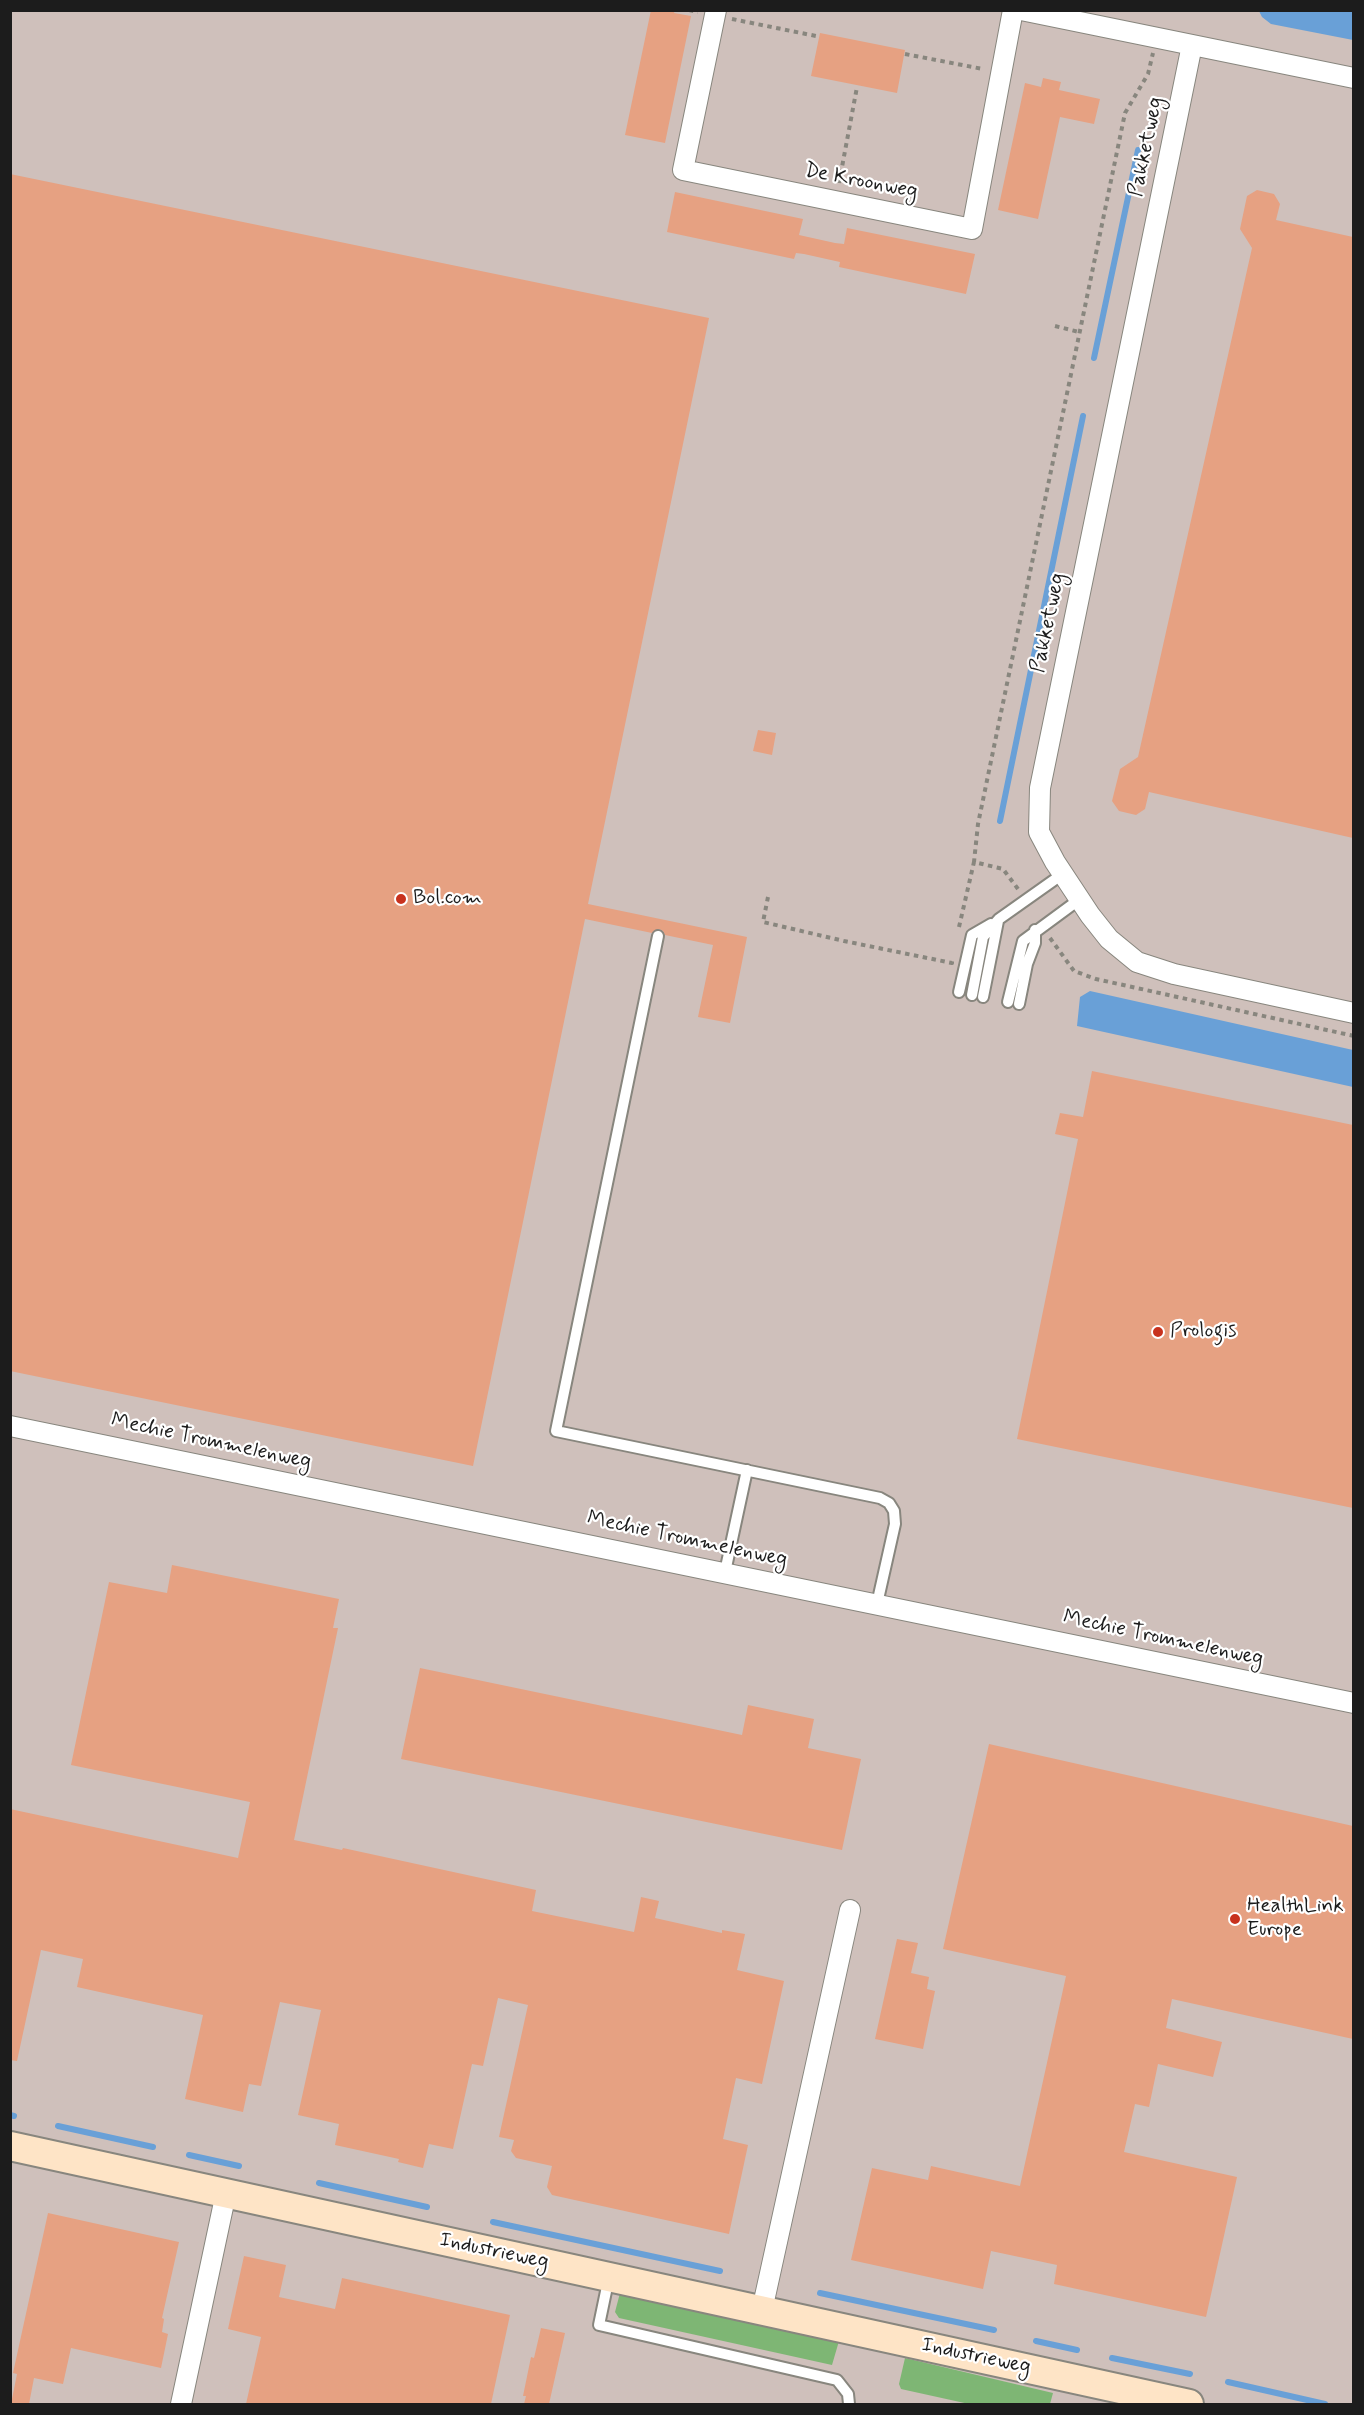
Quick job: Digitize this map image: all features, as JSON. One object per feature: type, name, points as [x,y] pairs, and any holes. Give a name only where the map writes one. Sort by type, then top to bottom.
[{"type":"street","name":"De Kroonweg","points":[[715,13],[683,170],[972,229],[1013,10]]},
{"type":"street","points":[[1021,10],[1353,78]]},
{"type":"street","name":"Pakketweg","points":[[1192,45],[1040,788],[1039,832],[1080,899],[1109,939],[1137,962],[1174,974],[1353,1013]]},
{"type":"street","name":"Mechie Trommelenweg","points":[[10,1426],[1353,1703]]},
{"type":"street","points":[[762,2310],[850,1910]]},
{"type":"street","name":"Industrieweg","points":[[10,2146],[1189,2404]]},
{"type":"street","points":[[181,2404],[226,2193]]},
{"type":"lane","points":[[960,992],[972,935],[999,919],[1064,873]]},
{"type":"lane","points":[[1014,1003],[1035,944],[1035,930],[1080,899]]},
{"type":"lane","points":[[977,996],[999,919]]},
{"type":"lane","points":[[658,936],[556,1431],[880,1498],[889,1503],[894,1511],[895,1524],[877,1604]]},
{"type":"lane","points":[[725,1572],[747,1470]]},
{"type":"lane","points":[[609,2277],[599,2325],[837,2380],[848,2394],[849,2404]]},
{"type":"path","points":[[689,10],[715,13],[816,36]]},
{"type":"path","points":[[904,54],[1001,73]]},
{"type":"path","points":[[835,201],[857,87]]},
{"type":"path","points":[[1055,326],[1079,332]]},
{"type":"path","points":[[959,929],[974,862]]},
{"type":"path","points":[[768,897],[763,922],[952,963],[954,951]]},
{"type":"shaded area","points":[[11,11],[1353,11],[1353,2404],[11,2404]]},
{"type":"green space","points":[[620,2293],[839,2341],[832,2365],[619,2318],[615,2312]]},
{"type":"green space","points":[[905,2358],[1053,2393],[1050,2404],[969,2404],[901,2389],[899,2384]]},
{"type":"water","points":[[1259,11],[1353,11],[1353,40],[1271,24],[1262,17]]},
{"type":"water","points":[[1090,991],[1353,1050],[1353,1087],[1077,1026],[1080,997]]},
{"type":"building","points":[[651,10],[675,10],[674,13],[691,16],[665,143],[625,135]]},
{"type":"building","points":[[820,33],[905,50],[897,93],[811,76]]},
{"type":"building","points":[[1043,78],[1061,82],[1059,90],[1100,99],[1094,124],[1060,117],[1038,219],[998,210],[1025,83],[1041,87]]},
{"type":"building","points":[[10,174],[709,318],[588,904],[747,937],[730,1023],[698,1017],[713,945],[665,935],[659,929],[652,933],[585,919],[473,1466],[10,1371]]},
{"type":"building","points":[[1257,190],[1274,194],[1280,204],[1276,220],[1353,237],[1353,838],[1149,792],[1145,809],[1136,815],[1119,811],[1112,801],[1120,769],[1138,757],[1252,248],[1240,229],[1247,196]]},
{"type":"building","points":[[675,192],[803,219],[799,235],[835,243],[844,244],[847,228],[975,254],[966,294],[839,267],[840,262],[804,254],[796,253],[794,259],[667,232]]},
{"type":"building","points":[[758,730],[776,733],[772,755],[753,751]]},
{"type":"building","points":[[1092,1071],[1353,1125],[1353,1508],[1017,1439],[1078,1139],[1055,1134],[1060,1113],[1083,1117]]},
{"type":"building","points":[[172,1565],[339,1599],[333,1628],[338,1628],[294,1840],[342,1850],[343,1848],[536,1890],[532,1911],[634,1932],[641,1897],[659,1901],[655,1918],[722,1933],[722,1930],[745,1934],[737,1970],[784,1981],[762,2084],[736,2078],[723,2139],[748,2145],[729,2234],[552,2195],[547,2187],[552,2166],[516,2158],[511,2151],[514,2140],[499,2137],[528,2005],[498,1998],[483,2066],[472,2064],[453,2149],[429,2144],[423,2168],[398,2162],[399,2159],[335,2145],[339,2124],[298,2115],[321,2010],[280,2002],[261,2086],[249,2084],[243,2112],[185,2099],[203,2015],[77,1987],[83,1959],[41,1950],[17,2061],[10,2060],[10,1809],[238,1858],[250,1802],[71,1765],[109,1582],[167,1593]]},
{"type":"building","points":[[420,1668],[742,1735],[748,1705],[814,1719],[808,1748],[861,1759],[842,1850],[401,1759]]},
{"type":"building","points":[[989,1744],[1353,1826],[1353,2039],[1172,1999],[1166,2028],[1222,2042],[1213,2077],[1158,2064],[1149,2107],[1135,2104],[1124,2152],[1237,2177],[1206,2317],[1054,2284],[1057,2265],[991,2251],[983,2289],[851,2260],[872,2168],[928,2180],[931,2166],[1020,2186],[1066,1976],[943,1949]]},
{"type":"building","points":[[897,1939],[918,1943],[911,1973],[929,1977],[927,1989],[935,1991],[923,2049],[875,2039]]},
{"type":"building","points":[[48,2213],[179,2242],[162,2318],[164,2319],[162,2332],[168,2334],[161,2368],[71,2348],[63,2384],[34,2378],[29,2404],[11,2404],[17,2374],[13,2373]]},
{"type":"building","points":[[244,2256],[286,2265],[279,2297],[335,2309],[342,2278],[510,2315],[491,2404],[246,2404],[261,2337],[228,2329]]},
{"type":"building","points":[[541,2328],[565,2333],[549,2404],[524,2404],[526,2396],[523,2396],[531,2357],[534,2358]]},
{"type":"waterway","points":[[1094,358],[1138,150]]},
{"type":"waterway","points":[[1000,821],[1083,416]]},
{"type":"waterway","points":[[10,2115],[14,2116]]},
{"type":"waterway","points":[[58,2126],[153,2147]]},
{"type":"waterway","points":[[189,2155],[239,2166]]},
{"type":"waterway","points":[[319,2183],[427,2207]]},
{"type":"waterway","points":[[493,2222],[720,2271]]},
{"type":"waterway","points":[[820,2293],[994,2330]]},
{"type":"waterway","points":[[1036,2341],[1077,2350]]},
{"type":"waterway","points":[[1112,2358],[1190,2374]]},
{"type":"waterway","points":[[1228,2382],[1325,2404]]},
{"type":"place","name":"Bol.com","points":[[401,899]]},
{"type":"place","name":"Prologis","points":[[1158,1332]]},
{"type":"place","name":"HealthLink Europe","points":[[1235,1919]]}]
